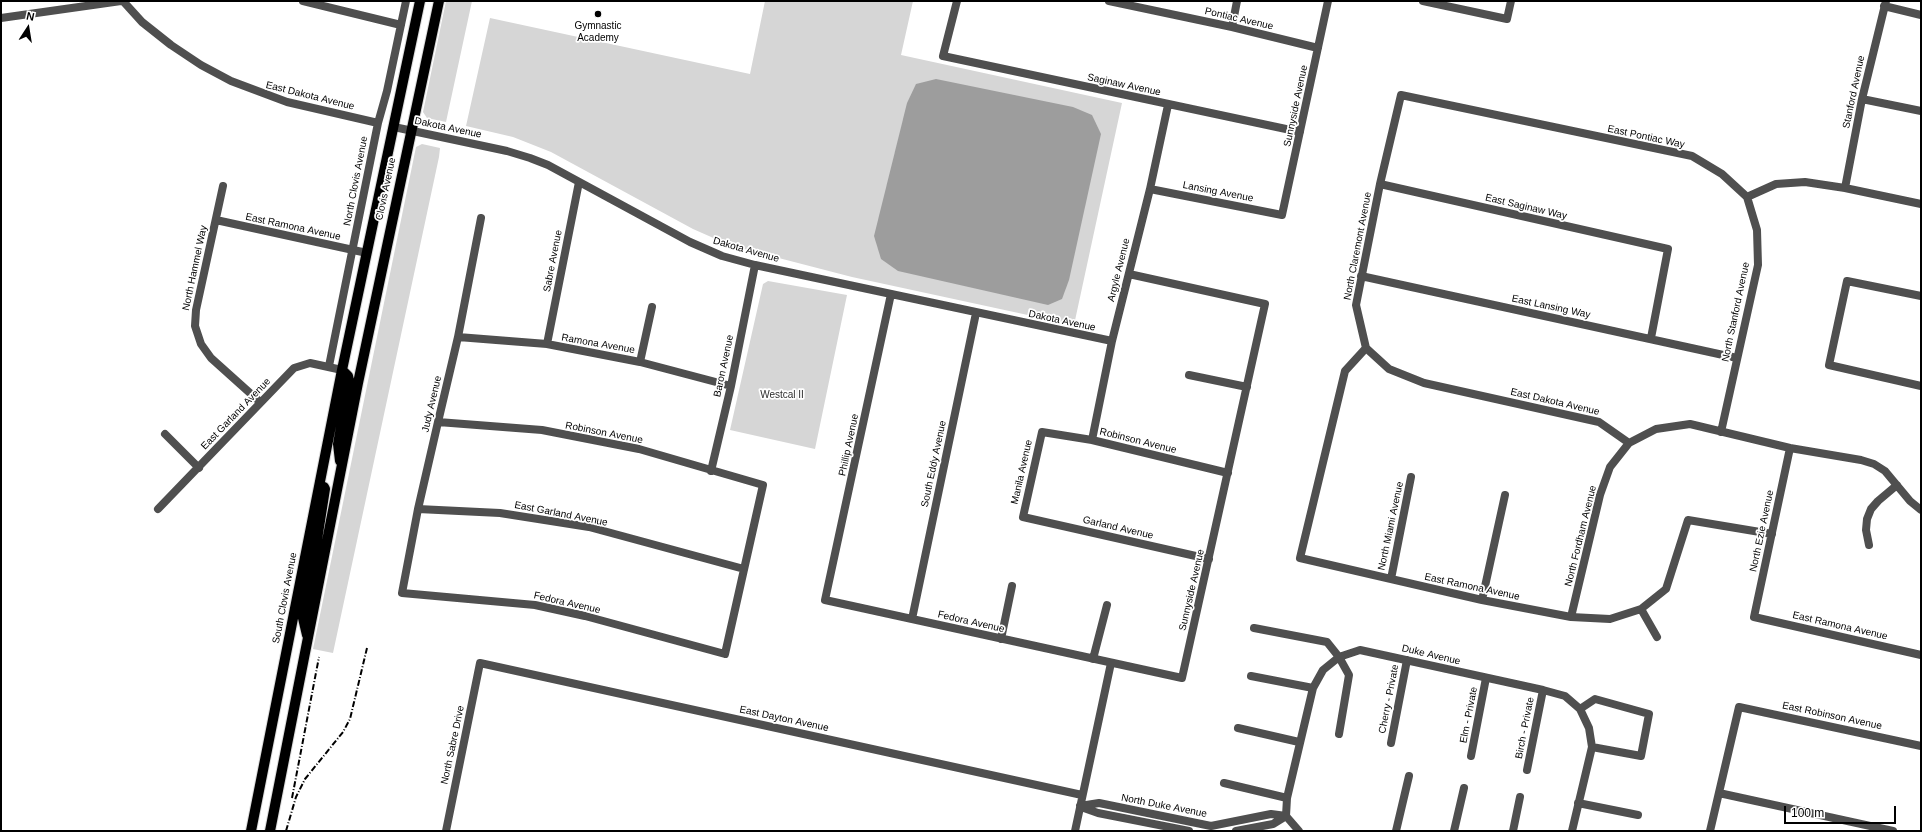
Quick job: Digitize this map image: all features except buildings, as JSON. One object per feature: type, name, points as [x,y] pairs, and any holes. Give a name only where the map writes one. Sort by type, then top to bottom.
[{"type":"main road","name":"Clovis Avenue","points":[[342,370],[420,1]]},
{"type":"main road","name":"Clovis Avenue","points":[[342,467],[358,383],[439,1]]},
{"type":"main road","points":[[270,831],[342,467],[338,444],[349,380],[346,372],[342,370]]},
{"type":"main road","name":"South Clovis Avenue","points":[[252,831],[342,370]]},
{"type":"main road","points":[[320,482],[325,489],[317,540],[319,545],[325,549]]},
{"type":"main road","points":[[308,545],[311,546],[315,552],[303,618],[308,639]]},
{"type":"street","name":"East Dakota Avenue","points":[[1,18],[122,1],[142,22],[171,45],[201,65],[231,81],[287,102],[378,123]]},
{"type":"street","points":[[303,1],[401,25]]},
{"type":"street","name":"North Clovis Avenue","points":[[328,366],[378,123],[387,91],[406,1]]},
{"type":"street","name":"Saginaw Avenue","points":[[957,1],[943,56],[1300,132]]},
{"type":"street","name":"Pontiac Avenue","points":[[1108,1],[1232,27],[1318,48]]},
{"type":"street","points":[[1232,27],[1237,1]]},
{"type":"street","name":"Sunnyside Avenue","points":[[1282,215],[1328,1]]},
{"type":"street","points":[[1423,1],[1507,19],[1511,1]]},
{"type":"street","points":[[1885,4],[1921,14]]},
{"type":"street","name":"Stanford Avenue","points":[[1846,188],[1862,99],[1885,4]]},
{"type":"street","name":"North Claremont Avenue","points":[[1366,348],[1356,305],[1380,184],[1401,95]]},
{"type":"street","name":"East Pontiac Way","points":[[1401,95],[1692,156],[1722,174],[1747,197]]},
{"type":"street","points":[[1862,99],[1921,111]]},
{"type":"street","name":"Argyle Avenue","points":[[1092,440],[1112,341],[1150,189],[1168,105]]},
{"type":"street","name":"Dakota Avenue","points":[[394,127],[507,151],[530,158],[579,182],[690,242],[722,256],[755,265],[1112,341]]},
{"type":"street","name":"Sabre Avenue","points":[[547,344],[579,182]]},
{"type":"street","points":[[1747,197],[1776,184],[1805,182],[1846,188],[1921,204]]},
{"type":"street","name":"East Saginaw Way","points":[[1380,184],[1668,249],[1651,338]]},
{"type":"street","name":"North Hammel Way","points":[[223,186],[196,310],[195,326],[201,344],[206,352],[260,402]]},
{"type":"street","name":"Lansing Avenue","points":[[1150,189],[1282,215]]},
{"type":"street","name":"North Stanford Avenue","points":[[1721,432],[1758,265],[1757,230],[1747,197]]},
{"type":"street","name":"Judy Avenue","points":[[402,593],[418,509],[458,337],[481,218]]},
{"type":"street","name":"East Ramona Avenue","points":[[216,220],[367,253]]},
{"type":"street","name":"Baron Avenue","points":[[711,471],[731,386],[755,265]]},
{"type":"street","name":"Sunnyside Avenue","points":[[1111,663],[1182,678],[1265,304],[1129,274]]},
{"type":"street","name":"East Lansing Way","points":[[1361,276],[1651,338],[1737,358]]},
{"type":"street","points":[[1921,296],[1847,281],[1829,364],[1921,386]]},
{"type":"street","name":"Phillip Avenue","points":[[825,600],[891,294]]},
{"type":"street","points":[[640,362],[652,307]]},
{"type":"street","name":"South Eddy Avenue","points":[[912,619],[976,313]]},
{"type":"street","name":"Ramona Avenue","points":[[458,337],[547,344],[640,362],[731,386]]},
{"type":"street","name":"East Dakota Avenue","points":[[1366,348],[1389,369],[1424,383],[1600,422],[1629,443]]},
{"type":"street","name":"East Ramona Avenue","points":[[1366,348],[1345,371],[1300,558],[1482,600],[1571,617],[1610,619],[1641,609],[1666,588],[1688,520],[1772,534]]},
{"type":"street","name":"East Garland Avenue","points":[[158,509],[294,368],[310,363],[342,370]]},
{"type":"street","points":[[1189,375],[1247,387]]},
{"type":"street","name":"Robinson Avenue","points":[[438,422],[542,430],[639,449],[763,485],[744,569]]},
{"type":"street","points":[[1629,443],[1656,429],[1690,424],[1790,448],[1861,460],[1874,464],[1885,472],[1910,501],[1921,510]]},
{"type":"street","name":"Robinson Avenue","points":[[1042,432],[1092,440],[1228,473]]},
{"type":"street","name":"Manila Avenue","points":[[1023,517],[1042,432]]},
{"type":"street","points":[[165,434],[199,468]]},
{"type":"street","name":"North Fordham Avenue","points":[[1571,617],[1600,495],[1610,467],[1629,443]]},
{"type":"street","name":"North Ezie Avenue","points":[[1754,617],[1790,448]]},
{"type":"street","name":"North Miami Avenue","points":[[1391,579],[1412,477]]},
{"type":"street","points":[[1869,546],[1866,530],[1867,519],[1871,509],[1897,485]]},
{"type":"street","points":[[1482,600],[1505,495]]},
{"type":"street","name":"East Garland Avenue","points":[[418,509],[500,512],[589,527],[744,569]]},
{"type":"street","name":"Garland Avenue","points":[[1023,517],[1209,559]]},
{"type":"street","name":"Fedora Avenue","points":[[402,593],[535,605],[585,616],[725,654],[744,569]]},
{"type":"street","points":[[1001,639],[1012,586]]},
{"type":"street","name":"Fedora Avenue","points":[[825,600],[1111,663]]},
{"type":"street","points":[[1093,659],[1107,606]]},
{"type":"street","points":[[1641,609],[1657,636]]},
{"type":"street","name":"East Ramona Avenue","points":[[1754,617],[1921,655]]},
{"type":"street","points":[[1254,628],[1328,642],[1339,657],[1349,675],[1339,734]]},
{"type":"street","name":"Duke Avenue","points":[[1286,816],[1287,798],[1312,688],[1324,670],[1339,657],[1360,650],[1565,696],[1580,709],[1589,728],[1592,747],[1572,831]]},
{"type":"street","name":"Cherry - Private","points":[[1391,743],[1407,660]]},
{"type":"street","name":"East Dayton Avenue","points":[[480,663],[1082,795]]},
{"type":"street","name":"North Sabre Drive","points":[[446,831],[480,663]]},
{"type":"street","points":[[1075,831],[1111,663]]},
{"type":"street","points":[[1251,676],[1312,688]]},
{"type":"street","name":"Elm - Private","points":[[1471,756],[1486,678]]},
{"type":"street","name":"Birch - Private","points":[[1527,770],[1543,690]]},
{"type":"street","points":[[1580,709],[1595,699],[1649,714],[1641,756],[1592,747]]},
{"type":"street","name":"East Robinson Avenue","points":[[1719,793],[1739,706],[1921,746]]},
{"type":"street","points":[[1238,728],[1299,742]]},
{"type":"street","points":[[1396,831],[1409,776]]},
{"type":"street","points":[[1224,783],[1287,798]]},
{"type":"street","points":[[1454,831],[1464,788]]},
{"type":"street","points":[[1710,831],[1719,793],[1893,831]]},
{"type":"street","points":[[1513,831],[1520,797]]},
{"type":"street","points":[[1578,802],[1638,815]]},
{"type":"street","name":"North Duke Avenue","points":[[1080,806],[1099,803],[1211,826],[1271,814],[1286,816]]},
{"type":"street","name":"North Duke Avenue","points":[[1080,806],[1098,813],[1189,831]]},
{"type":"street","points":[[1267,815],[1270,828]]},
{"type":"street","points":[[1236,831],[1270,828],[1273,824],[1286,816],[1299,831]]},
{"type":"green space","points":[[446,1],[472,1],[446,122],[427,118],[423,112]]},
{"type":"green space","points":[[765,1],[913,1],[901,55],[1122,103],[1074,325],[852,277],[744,249],[693,229],[551,152],[513,137],[466,126],[490,18],[750,74]]},
{"type":"green space","points":[[422,144],[440,148],[439,157],[333,653],[313,649],[416,147]]},
{"type":"green space","name":"Westcal II","points":[[768,281],[847,295],[815,449],[730,430],[763,284]]},
{"type":"shaded area","points":[[936,79],[1073,107],[1092,115],[1101,134],[1069,280],[1062,299],[1048,305],[898,271],[881,259],[874,236],[907,103],[916,84]]},
{"type":"railway","points":[[286,831],[296,797],[305,779],[343,732],[350,719],[367,648]]},
{"type":"railway","points":[[292,798],[319,657]]},
{"type":"place","name":"Gymnastic Academy","points":[[598,14]]}]
